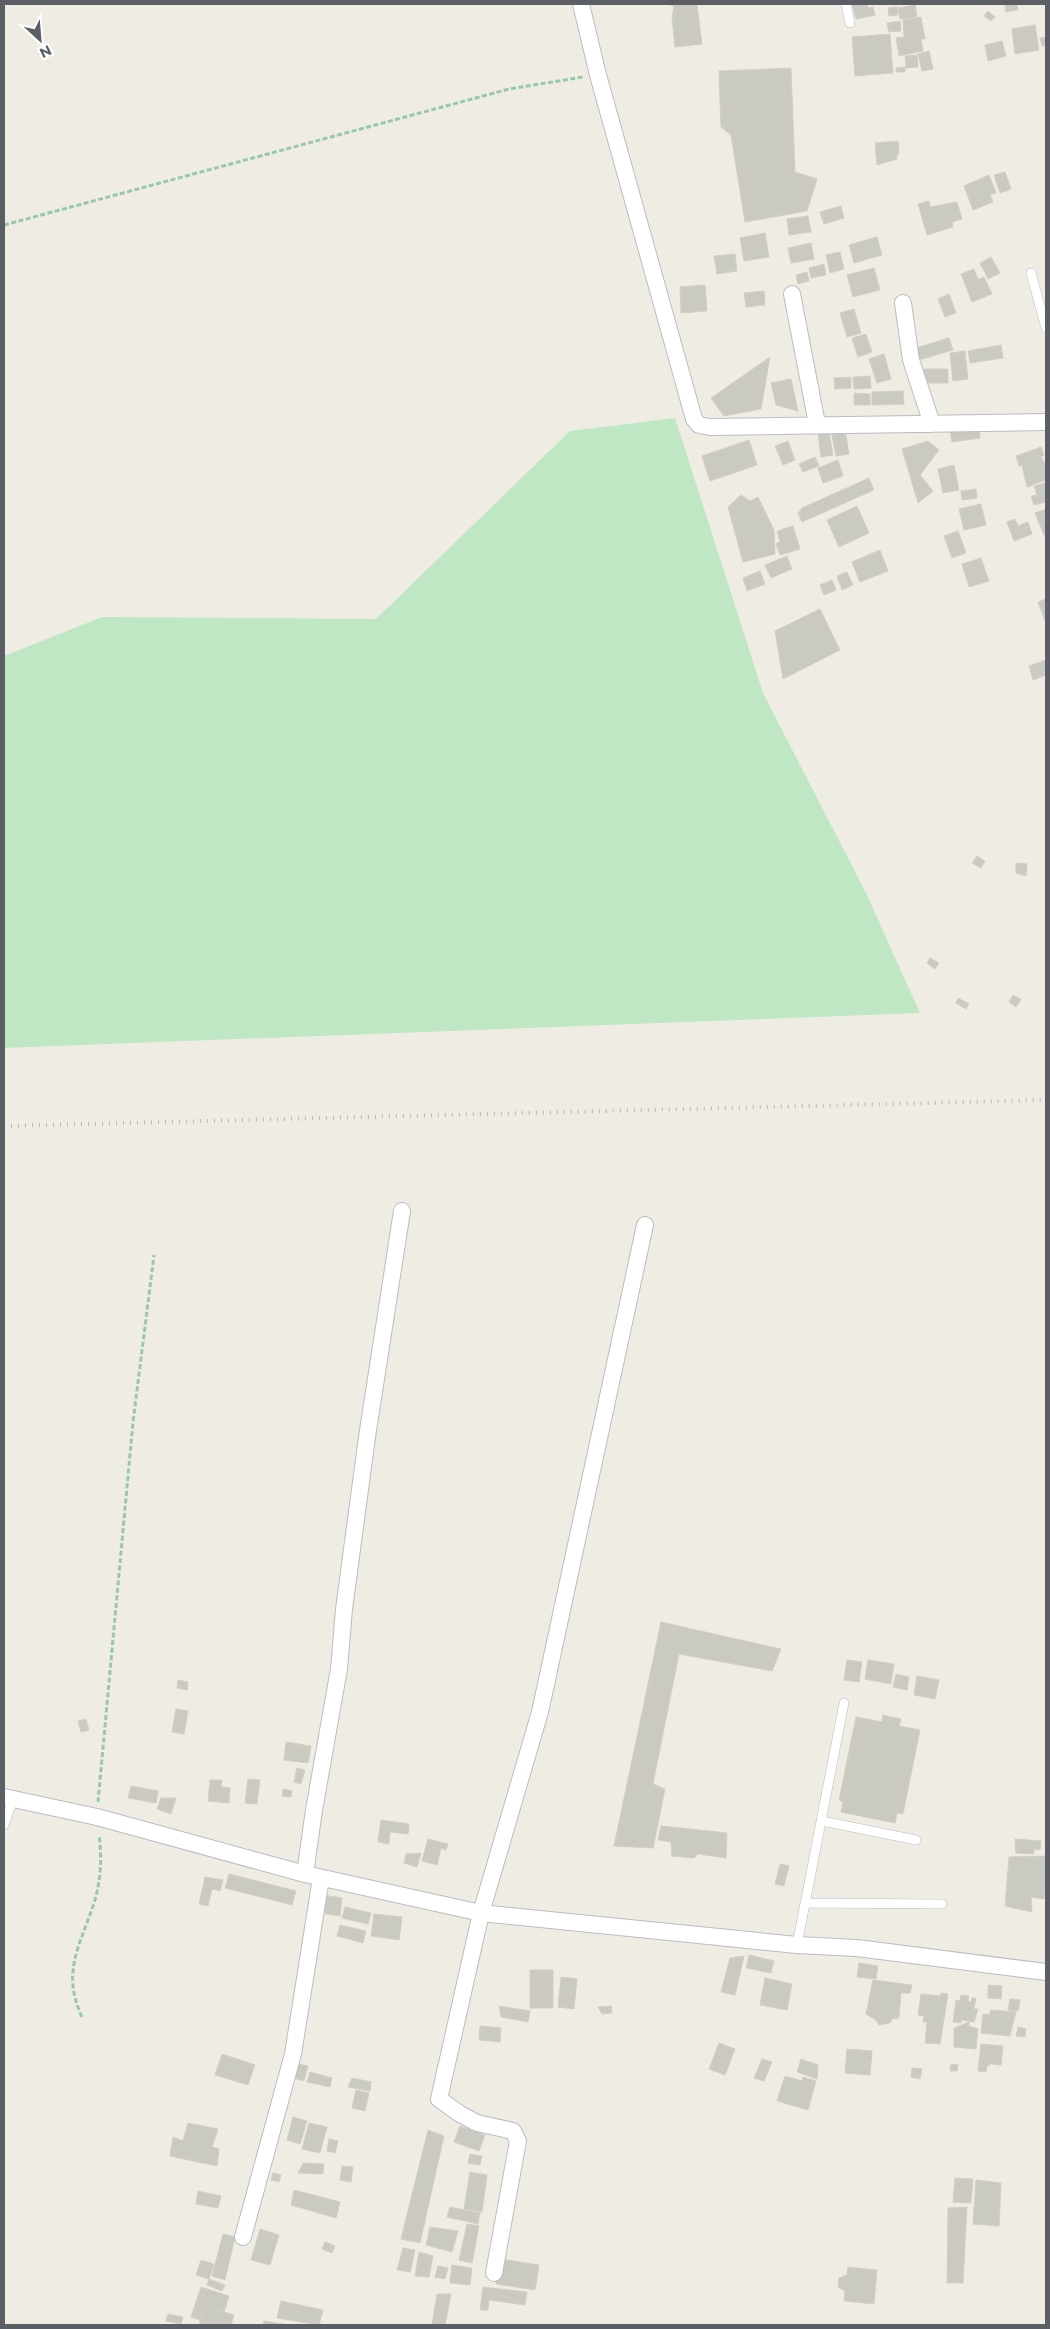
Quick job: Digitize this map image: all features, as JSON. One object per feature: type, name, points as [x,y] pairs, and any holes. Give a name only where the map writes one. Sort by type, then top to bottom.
[{"type":"street","points":[[581,4],[598,75],[694,419],[699,425],[710,428],[817,424],[1046,422]]},
{"type":"street","points":[[792,294],[817,424]]},
{"type":"street","points":[[903,303],[912,360],[932,424]]},
{"type":"street","points":[[243,2237],[293,2054],[313,1876],[314,1810],[339,1669],[344,1609],[367,1437],[402,1211]]},
{"type":"street","points":[[494,2273],[518,2141],[513,2131],[477,2122],[460,2114],[439,2099],[480,1913],[540,1712],[645,1225]]},
{"type":"street","points":[[8,1798],[97,1817],[313,1876],[480,1913],[797,1945],[857,1948],[1046,1972]]},
{"type":"lane","points":[[846,4],[850,22]]},
{"type":"lane","points":[[1031,273],[1046,328]]},
{"type":"lane","points":[[797,1945],[844,1703]]},
{"type":"lane","points":[[4,1825],[8,1798]]},
{"type":"lane","points":[[822,1821],[916,1840]]},
{"type":"lane","points":[[806,1903],[942,1904]]},
{"type":"path","points":[[4,225],[509,89],[598,75]]},
{"type":"path","points":[[82,2016],[73,1997],[73,1960],[94,1902],[102,1858],[97,1817],[133,1422],[154,1255]]},
{"type":"green space","points":[[675,418],[763,693],[866,893],[920,1013],[4,1048],[4,656],[102,617],[376,619],[570,431]]},
{"type":"building","points":[[667,4],[697,4],[702,44],[675,47],[672,18],[674,6]]},
{"type":"building","points":[[852,4],[867,4],[868,8],[873,7],[875,15],[856,19]]},
{"type":"building","points":[[1005,4],[1017,4],[1018,10],[1006,12]]},
{"type":"building","points":[[915,5],[917,17],[900,19],[898,8]]},
{"type":"building","points":[[897,7],[898,15],[889,16],[888,8]]},
{"type":"building","points":[[988,11],[995,17],[991,21],[984,16]]},
{"type":"building","points":[[921,17],[925,39],[921,39],[923,51],[899,56],[896,38],[904,37],[903,20]]},
{"type":"building","points":[[900,21],[901,31],[889,32],[887,23]]},
{"type":"building","points":[[1035,25],[1039,50],[1015,54],[1012,29]]},
{"type":"building","points":[[890,34],[893,73],[855,76],[852,37]]},
{"type":"building","points":[[1046,37],[1046,45],[1042,46],[1040,38]]},
{"type":"building","points":[[1002,41],[1006,56],[988,61],[985,45]]},
{"type":"building","points":[[929,51],[933,69],[922,71],[918,54]]},
{"type":"building","points":[[917,55],[918,67],[906,68],[905,56]]},
{"type":"building","points":[[905,67],[905,72],[896,72],[896,68]]},
{"type":"building","points":[[791,68],[795,172],[817,179],[807,211],[745,222],[731,135],[721,127],[719,71]]},
{"type":"building","points":[[898,141],[899,154],[897,154],[897,159],[877,165],[875,143]]},
{"type":"building","points":[[1005,172],[1011,189],[1000,193],[994,175]]},
{"type":"building","points":[[989,175],[996,193],[990,195],[993,202],[973,210],[964,186]]},
{"type":"building","points":[[929,201],[930,207],[957,202],[962,219],[952,222],[953,227],[927,235],[918,204]]},
{"type":"building","points":[[841,206],[844,218],[824,224],[820,212]]},
{"type":"building","points":[[808,216],[811,232],[789,235],[787,219]]},
{"type":"building","points":[[765,233],[769,257],[744,261],[740,238]]},
{"type":"building","points":[[877,237],[882,255],[854,263],[849,245]]},
{"type":"building","points":[[811,243],[814,259],[791,263],[788,248]]},
{"type":"building","points":[[840,252],[844,269],[830,273],[826,255]]},
{"type":"building","points":[[735,254],[737,271],[717,274],[714,256]]},
{"type":"building","points":[[991,257],[1000,273],[988,279],[980,263]]},
{"type":"building","points":[[824,264],[826,275],[811,278],[809,268]]},
{"type":"building","points":[[874,268],[880,290],[853,297],[847,275]]},
{"type":"building","points":[[974,269],[978,279],[984,277],[992,294],[972,302],[961,274]]},
{"type":"building","points":[[807,272],[809,281],[798,284],[796,275]]},
{"type":"building","points":[[705,285],[707,311],[681,313],[680,287]]},
{"type":"building","points":[[764,291],[765,305],[746,307],[744,293]]},
{"type":"building","points":[[949,294],[956,313],[945,317],[938,299]]},
{"type":"building","points":[[854,309],[861,333],[847,337],[840,313]]},
{"type":"building","points":[[866,334],[872,352],[858,357],[852,338]]},
{"type":"building","points":[[949,338],[953,350],[919,360],[916,348]]},
{"type":"building","points":[[1001,345],[1003,358],[970,363],[968,351]]},
{"type":"building","points":[[965,351],[968,379],[953,381],[950,353]]},
{"type":"building","points":[[884,354],[891,379],[877,383],[869,359]]},
{"type":"building","points":[[770,357],[761,409],[724,416],[711,398]]},
{"type":"building","points":[[923,369],[948,369],[948,383],[923,383]]},
{"type":"building","points":[[870,376],[871,388],[854,389],[853,377]]},
{"type":"building","points":[[851,377],[851,388],[835,389],[834,378]]},
{"type":"building","points":[[791,379],[798,411],[776,405],[771,383]]},
{"type":"building","points":[[903,391],[904,404],[872,405],[872,392]]},
{"type":"building","points":[[854,393],[870,394],[870,405],[854,405]]},
{"type":"building","points":[[979,426],[980,438],[952,442],[950,430]]},
{"type":"building","points":[[845,429],[849,454],[836,456],[831,431]]},
{"type":"building","points":[[829,432],[833,455],[821,457],[818,433]]},
{"type":"building","points":[[749,440],[757,465],[710,481],[702,456]]},
{"type":"building","points":[[788,441],[795,460],[783,465],[775,446]]},
{"type":"building","points":[[928,441],[939,450],[920,475],[933,491],[918,503],[902,449]]},
{"type":"building","points":[[1041,447],[1044,455],[1041,457],[1046,466],[1046,480],[1027,487],[1022,465],[1019,466],[1016,456]]},
{"type":"building","points":[[815,457],[819,466],[803,472],[799,464]]},
{"type":"building","points":[[838,460],[843,476],[823,483],[818,468]]},
{"type":"building","points":[[954,465],[959,490],[943,493],[938,469]]},
{"type":"building","points":[[869,478],[874,490],[802,522],[798,513],[802,508]]},
{"type":"building","points":[[1046,483],[1046,502],[1034,505],[1031,496],[1037,495],[1034,486]]},
{"type":"building","points":[[976,489],[977,498],[962,500],[961,491]]},
{"type":"building","points":[[741,495],[750,501],[758,497],[774,530],[775,554],[743,562],[728,507]]},
{"type":"building","points":[[981,504],[986,525],[964,530],[959,509]]},
{"type":"building","points":[[857,506],[869,533],[839,547],[827,520]]},
{"type":"building","points":[[1046,509],[1046,534],[1044,535],[1035,513]]},
{"type":"building","points":[[1015,519],[1018,526],[1028,522],[1032,534],[1014,541],[1007,522]]},
{"type":"building","points":[[793,526],[800,549],[780,555],[776,544],[780,541],[777,531]]},
{"type":"building","points":[[958,531],[966,553],[952,558],[944,536]]},
{"type":"building","points":[[880,550],[888,571],[860,582],[852,562]]},
{"type":"building","points":[[787,556],[792,569],[771,578],[765,565]]},
{"type":"building","points":[[981,558],[989,581],[969,587],[962,564]]},
{"type":"building","points":[[760,571],[765,584],[747,591],[743,578]]},
{"type":"building","points":[[847,572],[853,585],[842,590],[837,576]]},
{"type":"building","points":[[832,580],[836,590],[824,595],[820,585]]},
{"type":"building","points":[[1046,599],[1046,623],[1038,602]]},
{"type":"building","points":[[820,609],[840,650],[783,679],[775,631]]},
{"type":"building","points":[[1046,660],[1046,675],[1033,680],[1029,666]]},
{"type":"building","points":[[977,856],[985,861],[981,868],[972,863]]},
{"type":"building","points":[[1016,863],[1027,864],[1026,876],[1016,873]]},
{"type":"building","points":[[930,958],[939,963],[935,969],[927,963]]},
{"type":"building","points":[[1013,995],[1021,999],[1016,1007],[1009,1002]]},
{"type":"building","points":[[958,998],[969,1004],[966,1009],[956,1003]]},
{"type":"building","points":[[661,1622],[781,1649],[772,1671],[679,1654],[653,1784],[665,1789],[653,1848],[614,1846]]},
{"type":"building","points":[[847,1660],[862,1662],[859,1682],[844,1680]]},
{"type":"building","points":[[868,1660],[894,1664],[891,1684],[865,1679]]},
{"type":"building","points":[[896,1674],[909,1677],[907,1690],[893,1687]]},
{"type":"building","points":[[917,1676],[939,1680],[935,1699],[914,1695]]},
{"type":"building","points":[[178,1680],[188,1682],[187,1690],[177,1688]]},
{"type":"building","points":[[176,1709],[188,1711],[184,1734],[172,1732]]},
{"type":"building","points":[[883,1715],[901,1719],[899,1726],[920,1730],[903,1814],[897,1813],[895,1823],[841,1812],[843,1802],[839,1800],[856,1717],[882,1722]]},
{"type":"building","points":[[86,1719],[89,1730],[81,1732],[78,1721]]},
{"type":"building","points":[[286,1742],[311,1746],[308,1763],[284,1760]]},
{"type":"building","points":[[297,1768],[305,1770],[301,1784],[294,1782]]},
{"type":"building","points":[[248,1779],[260,1780],[257,1804],[245,1803]]},
{"type":"building","points":[[210,1780],[222,1780],[221,1787],[230,1788],[229,1803],[208,1801]]},
{"type":"building","points":[[131,1786],[158,1791],[156,1803],[128,1798]]},
{"type":"building","points":[[283,1789],[292,1791],[291,1797],[282,1796]]},
{"type":"building","points":[[161,1798],[176,1798],[171,1814],[157,1809]]},
{"type":"building","points":[[381,1820],[409,1824],[408,1834],[390,1832],[389,1844],[378,1842]]},
{"type":"building","points":[[661,1826],[727,1833],[726,1858],[698,1854],[694,1858],[672,1856],[671,1842],[658,1840]]},
{"type":"building","points":[[428,1839],[448,1844],[446,1850],[441,1848],[437,1865],[422,1861]]},
{"type":"building","points":[[1015,1839],[1041,1841],[1040,1850],[1034,1849],[1034,1854],[1016,1853]]},
{"type":"building","points":[[421,1853],[417,1867],[404,1863],[406,1854]]},
{"type":"building","points":[[1046,1856],[1044,1899],[1031,1897],[1032,1912],[1005,1906],[1009,1857]]},
{"type":"building","points":[[780,1864],[789,1866],[784,1886],[775,1884]]},
{"type":"building","points":[[229,1874],[296,1891],[292,1905],[225,1888]]},
{"type":"building","points":[[205,1877],[223,1880],[220,1891],[212,1889],[208,1906],[199,1904]]},
{"type":"building","points":[[323,1895],[342,1898],[340,1916],[320,1913]]},
{"type":"building","points":[[345,1907],[371,1913],[368,1924],[342,1918]]},
{"type":"building","points":[[374,1914],[402,1917],[399,1940],[371,1936]]},
{"type":"building","points":[[340,1925],[366,1931],[363,1943],[337,1936]]},
{"type":"building","points":[[749,1955],[774,1961],[771,1973],[746,1968]]},
{"type":"building","points":[[744,1956],[735,1995],[721,1992],[730,1958]]},
{"type":"building","points":[[859,1963],[878,1966],[876,1979],[857,1977]]},
{"type":"building","points":[[530,1970],[553,1970],[553,2008],[530,2008]]},
{"type":"building","points":[[561,1977],[577,1979],[574,2009],[558,2007]]},
{"type":"building","points":[[765,1978],[792,1984],[787,2010],[760,2005]]},
{"type":"building","points":[[873,1980],[912,1985],[910,1993],[901,1993],[899,2018],[892,2019],[890,2023],[879,2025],[876,2020],[866,2014]]},
{"type":"building","points":[[988,1985],[1002,1986],[1001,1999],[988,1998]]},
{"type":"building","points":[[941,1993],[948,1994],[940,2044],[925,2043],[927,2022],[923,2022],[924,2016],[918,2015],[921,1994],[941,1996]]},
{"type":"building","points":[[961,1995],[969,1996],[968,2001],[971,2002],[972,1998],[976,1998],[974,2009],[978,2009],[974,2022],[961,2020],[961,2023],[953,2022],[956,2000],[960,2001]]},
{"type":"building","points":[[1010,1999],[1020,2000],[1018,2011],[1008,2010]]},
{"type":"building","points":[[499,2006],[530,2011],[528,2022],[501,2017]]},
{"type":"building","points":[[611,2006],[612,2013],[602,2014],[598,2007]]},
{"type":"building","points":[[991,2010],[1016,2012],[1010,2036],[981,2033],[983,2014],[989,2015]]},
{"type":"building","points":[[969,2022],[969,2026],[978,2029],[976,2049],[954,2047],[954,2028]]},
{"type":"building","points":[[480,2026],[501,2028],[500,2042],[479,2040]]},
{"type":"building","points":[[1018,2027],[1026,2029],[1025,2037],[1016,2036]]},
{"type":"building","points":[[719,2043],[735,2049],[725,2075],[709,2069]]},
{"type":"building","points":[[981,2044],[1003,2046],[1001,2065],[991,2064],[987,2066],[986,2072],[978,2071]]},
{"type":"building","points":[[847,2049],[872,2051],[870,2075],[845,2073]]},
{"type":"building","points":[[222,2054],[255,2065],[248,2085],[215,2075]]},
{"type":"building","points":[[762,2059],[772,2062],[764,2081],[754,2078]]},
{"type":"building","points":[[801,2059],[818,2065],[817,2079],[797,2072]]},
{"type":"building","points":[[294,2063],[308,2066],[304,2081],[290,2077]]},
{"type":"building","points":[[951,2064],[958,2065],[957,2071],[950,2071]]},
{"type":"building","points":[[912,2068],[922,2069],[920,2079],[911,2077]]},
{"type":"building","points":[[310,2072],[332,2078],[330,2087],[307,2082]]},
{"type":"building","points":[[785,2076],[802,2081],[803,2077],[816,2081],[808,2110],[777,2101]]},
{"type":"building","points":[[352,2078],[371,2082],[370,2091],[348,2087]]},
{"type":"building","points":[[356,2090],[369,2093],[365,2111],[352,2108]]},
{"type":"building","points":[[293,2117],[307,2121],[300,2144],[287,2140]]},
{"type":"building","points":[[188,2123],[218,2129],[212,2147],[219,2149],[217,2166],[170,2156],[173,2137],[183,2141]]},
{"type":"building","points":[[309,2123],[327,2127],[320,2153],[302,2149]]},
{"type":"building","points":[[460,2126],[485,2135],[479,2151],[454,2142]]},
{"type":"building","points":[[428,2130],[444,2136],[420,2243],[401,2239]]},
{"type":"building","points":[[329,2139],[338,2141],[335,2153],[327,2151]]},
{"type":"building","points":[[470,2154],[482,2156],[480,2165],[468,2163]]},
{"type":"building","points":[[303,2163],[324,2164],[323,2174],[298,2173]]},
{"type":"building","points":[[342,2166],[353,2167],[351,2182],[340,2180]]},
{"type":"building","points":[[470,2172],[487,2175],[482,2212],[464,2209]]},
{"type":"building","points":[[273,2173],[281,2175],[279,2182],[271,2180]]},
{"type":"building","points":[[955,2178],[973,2179],[971,2203],[953,2202]]},
{"type":"building","points":[[976,2180],[1001,2183],[999,2226],[973,2224]]},
{"type":"building","points":[[294,2190],[340,2202],[336,2218],[291,2205]]},
{"type":"building","points":[[198,2191],[221,2196],[218,2208],[196,2204]]},
{"type":"building","points":[[450,2207],[480,2213],[478,2224],[447,2217]]},
{"type":"building","points":[[967,2207],[963,2283],[947,2283],[948,2208]]},
{"type":"building","points":[[467,2224],[479,2226],[472,2263],[459,2260]]},
{"type":"building","points":[[430,2227],[458,2231],[452,2252],[426,2245]]},
{"type":"building","points":[[260,2229],[279,2235],[270,2265],[251,2260]]},
{"type":"building","points":[[223,2234],[235,2237],[225,2280],[212,2276]]},
{"type":"building","points":[[325,2242],[335,2246],[332,2253],[322,2249]]},
{"type":"building","points":[[403,2248],[415,2250],[410,2272],[397,2270]]},
{"type":"building","points":[[419,2252],[433,2256],[429,2277],[415,2276]]},
{"type":"building","points":[[501,2259],[539,2265],[535,2290],[496,2284]]},
{"type":"building","points":[[201,2260],[214,2264],[209,2279],[196,2275]]},
{"type":"building","points":[[452,2265],[472,2268],[470,2285],[450,2283]]},
{"type":"building","points":[[438,2266],[448,2268],[445,2279],[435,2277]]},
{"type":"building","points":[[848,2267],[877,2270],[874,2304],[844,2301],[845,2291],[838,2287],[839,2278],[847,2275]]},
{"type":"building","points":[[209,2279],[225,2285],[222,2291],[207,2285]]},
{"type":"building","points":[[201,2287],[229,2296],[224,2312],[204,2306],[200,2320],[191,2317]]},
{"type":"building","points":[[483,2287],[527,2292],[525,2305],[489,2300],[488,2310],[480,2310]]},
{"type":"building","points":[[437,2294],[451,2294],[445,2325],[432,2325]]},
{"type":"building","points":[[281,2301],[323,2310],[319,2325],[277,2318]]},
{"type":"building","points":[[204,2306],[234,2315],[231,2325],[199,2325]]},
{"type":"building","points":[[168,2314],[183,2317],[181,2324],[166,2321]]},
{"type":"building","points":[[264,2321],[289,2325],[263,2325]]},
{"type":"railway","points":[[4,1126],[1046,1100]]}]
